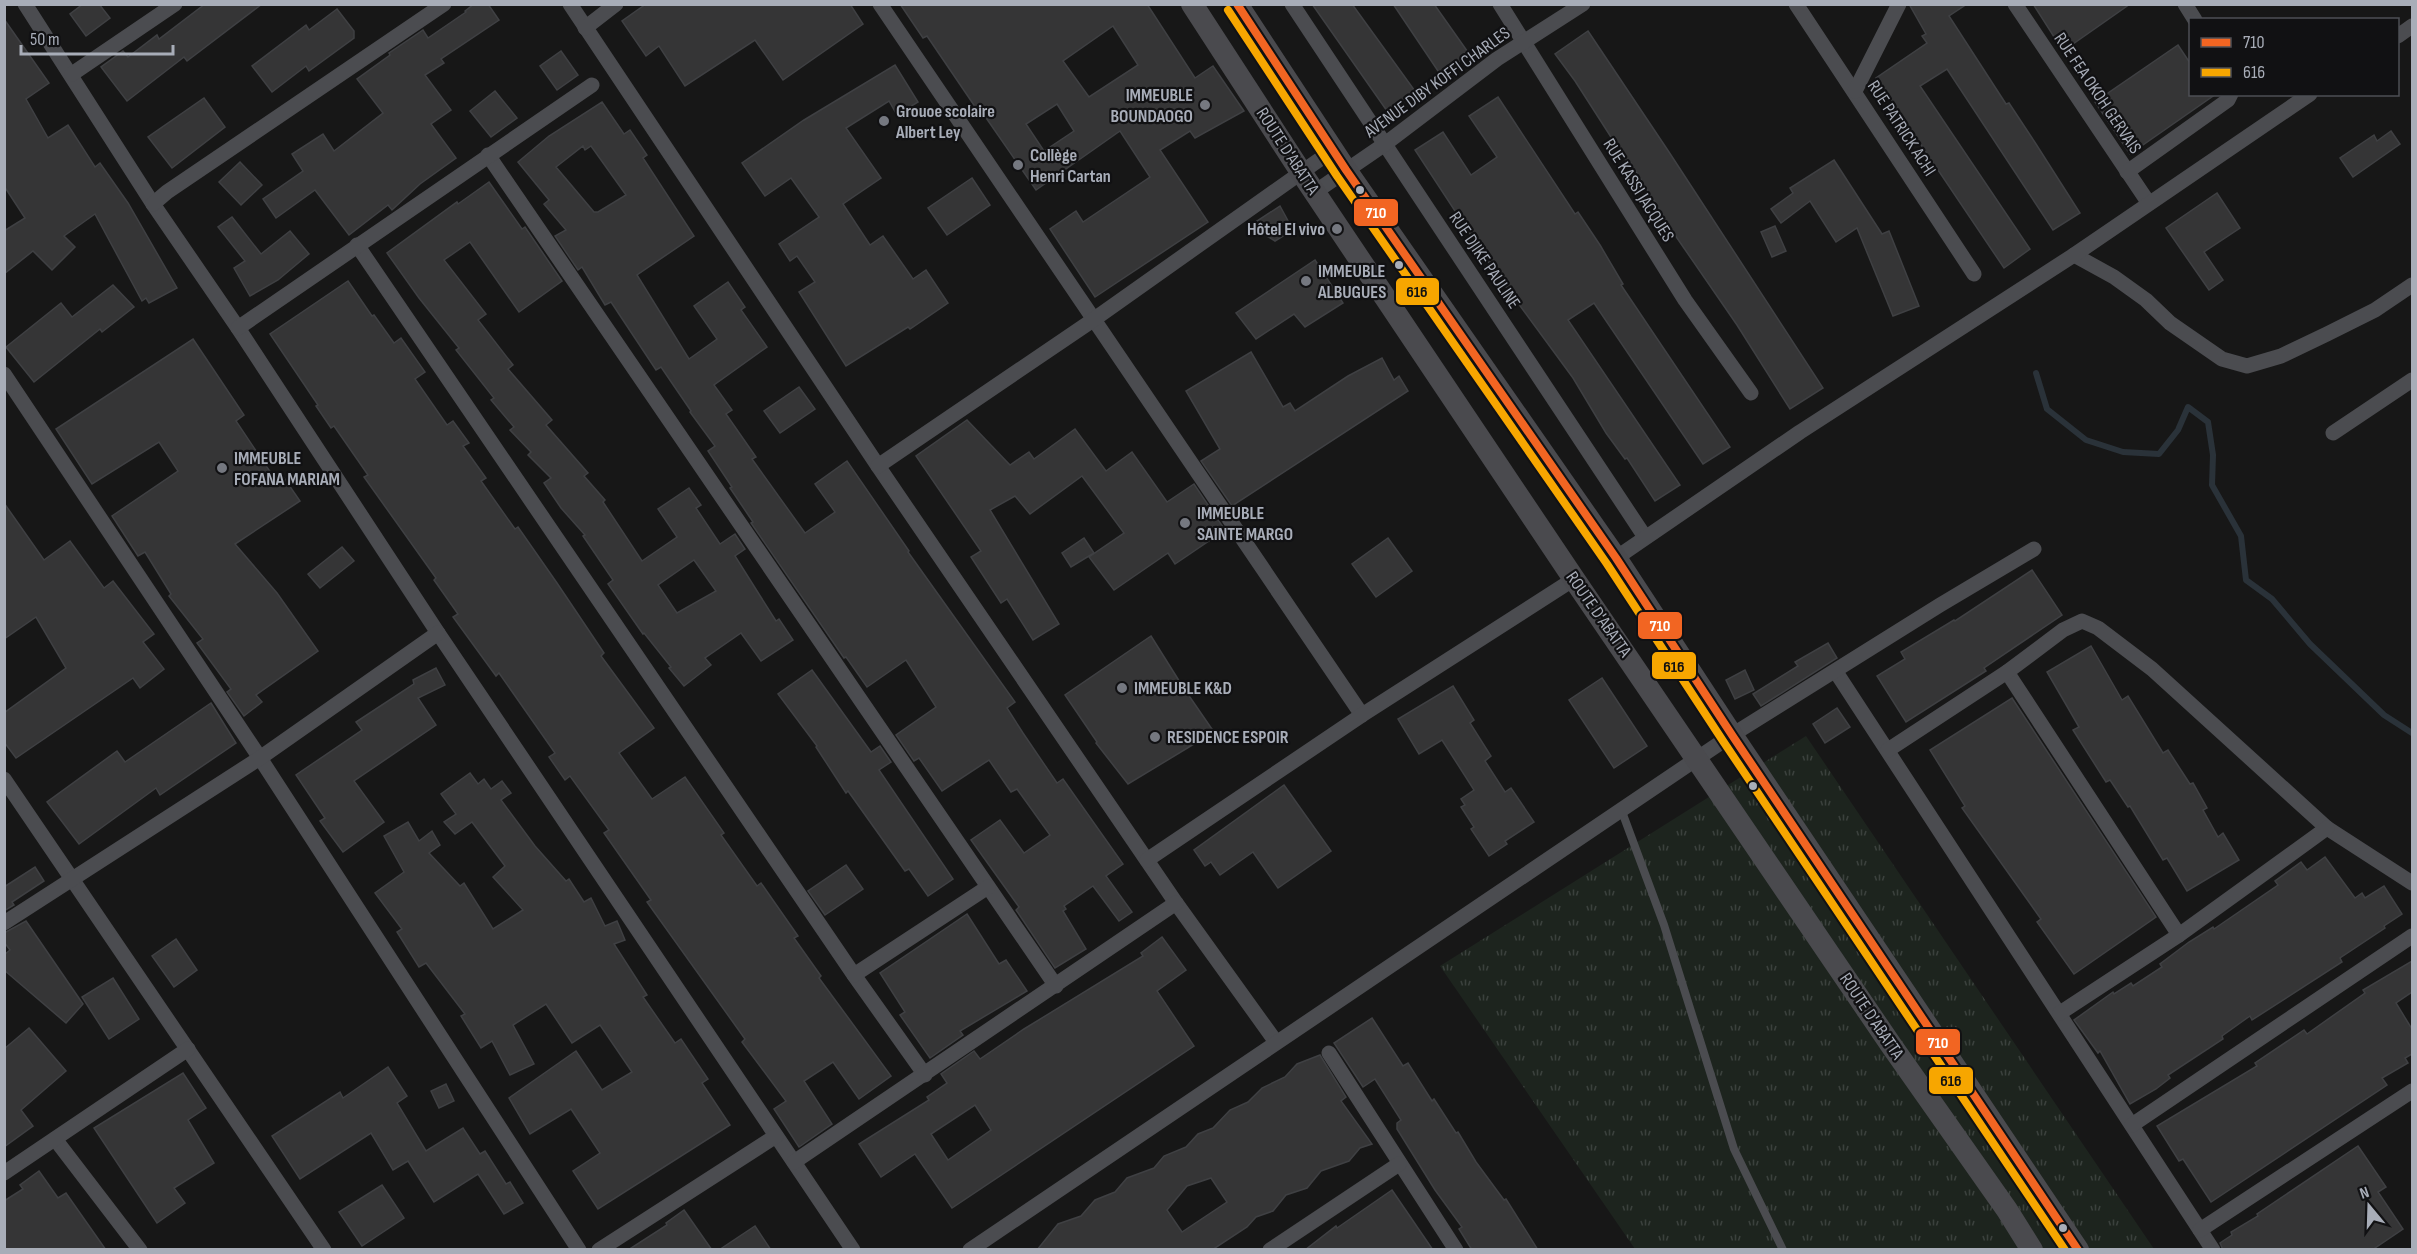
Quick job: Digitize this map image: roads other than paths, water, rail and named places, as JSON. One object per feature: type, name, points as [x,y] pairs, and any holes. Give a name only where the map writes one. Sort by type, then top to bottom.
[{"type":"street","points":[[25,4],[72,74],[153,204],[238,328],[438,633],[853,1250]]},
{"type":"street","points":[[72,74],[175,4]]},
{"type":"street","points":[[153,204],[166,192],[444,4]]},
{"type":"street","points":[[570,4],[878,466],[1176,903],[1276,1042]]},
{"type":"street","points":[[585,28],[616,4]]},
{"type":"street","points":[[880,4],[1362,715]]},
{"type":"street","name":"ROUTE D'ABATTA","points":[[1192,4],[1301,172],[1574,579],[1891,1045],[2007,1210],[2032,1250]]},
{"type":"street","points":[[1237,4],[1346,170],[1616,558],[1732,735],[2078,1250]]},
{"type":"street","name":"RUE DJIKE PAULINE","points":[[1292,4],[1646,537]]},
{"type":"street","name":"RUE KASSI JACQUES","points":[[1500,4],[1684,300],[1751,393]]},
{"type":"street","name":"AVENUE DIBY KOFFI CHARLES","points":[[1315,192],[1385,144],[1497,59],[1582,4]]},
{"type":"street","name":"RUE PATRICK ACHI","points":[[1796,4],[1974,274]]},
{"type":"street","points":[[1855,91],[1899,4]]},
{"type":"street","name":"RUE FEA OKOH GERVAIS","points":[[2015,4],[2148,202]]},
{"type":"street","points":[[2185,4],[2194,18]]},
{"type":"street","points":[[2399,35],[2412,26]]},
{"type":"street","points":[[238,328],[357,244],[592,85]]},
{"type":"street","points":[[2127,172],[2228,100],[2230,96]]},
{"type":"street","points":[[1616,558],[1800,432],[2074,255],[2148,202],[2307,96]]},
{"type":"street","points":[[878,466],[1093,320],[1333,150]]},
{"type":"street","points":[[488,155],[1056,986]]},
{"type":"street","points":[[357,244],[854,975],[925,1075]]},
{"type":"street","points":[[2074,255],[2114,277],[2146,300],[2170,323],[2222,359],[2247,366],[2282,356],[2327,334],[2375,310],[2412,285]]},
{"type":"street","points":[[4,374],[260,758],[579,1250]]},
{"type":"street","points":[[2333,433],[2412,380]]},
{"type":"street","points":[[970,1250],[1697,758],[1940,604],[2034,549]]},
{"type":"street","points":[[1147,860],[1362,715],[1574,579]]},
{"type":"street","points":[[1888,750],[2007,672],[2063,630],[2082,621],[2098,628],[2152,669],[2327,828],[2412,883]]},
{"type":"street","points":[[4,923],[260,758],[438,633]]},
{"type":"street","points":[[1836,672],[2213,1250]]},
{"type":"street","points":[[2007,672],[2179,935]]},
{"type":"street","points":[[4,779],[324,1250]]},
{"type":"street","points":[[2060,1013],[2179,935],[2327,828]]},
{"type":"street","points":[[854,975],[988,887]]},
{"type":"street","points":[[794,1162],[1176,903]]},
{"type":"street","points":[[2132,1125],[2412,936]]},
{"type":"street","points":[[4,1173],[188,1049]]},
{"type":"street","points":[[1329,1053],[1456,1250]]},
{"type":"street","points":[[2200,1230],[2412,1091]]},
{"type":"street","points":[[599,1250],[776,1136]]},
{"type":"street","points":[[55,1139],[140,1250]]},
{"type":"street","points":[[1270,1250],[1399,1164]]},
{"type":"lane","points":[[1622,809],[1664,925],[1734,1149],[1783,1250]]},
{"type":"waterway","points":[[2036,373],[2047,409],[2086,440],[2123,452],[2159,454],[2178,430],[2188,407],[2208,422],[2213,455],[2212,485],[2241,536],[2246,580],[2272,599],[2310,644],[2384,715],[2412,733]]},
{"type":"place","name":"IMMEUBLE BOUNDAOGO","points":[[1205,105]]},
{"type":"place","name":"Grouoe scolaire Albert Ley","points":[[884,121]]},
{"type":"place","name":"Collège Henri Cartan","points":[[1018,165]]},
{"type":"place","name":"Hôtel El vivo","points":[[1337,229]]},
{"type":"place","name":"IMMEUBLE ALBUGUES","points":[[1306,281]]},
{"type":"place","name":"IMMEUBLE FOFANA MARIAM","points":[[222,468]]},
{"type":"place","name":"IMMEUBLE SAINTE MARGO","points":[[1185,523]]},
{"type":"place","name":"IMMEUBLE K&D","points":[[1122,688]]},
{"type":"place","name":"RESIDENCE ESPOIR","points":[[1155,737]]}]
